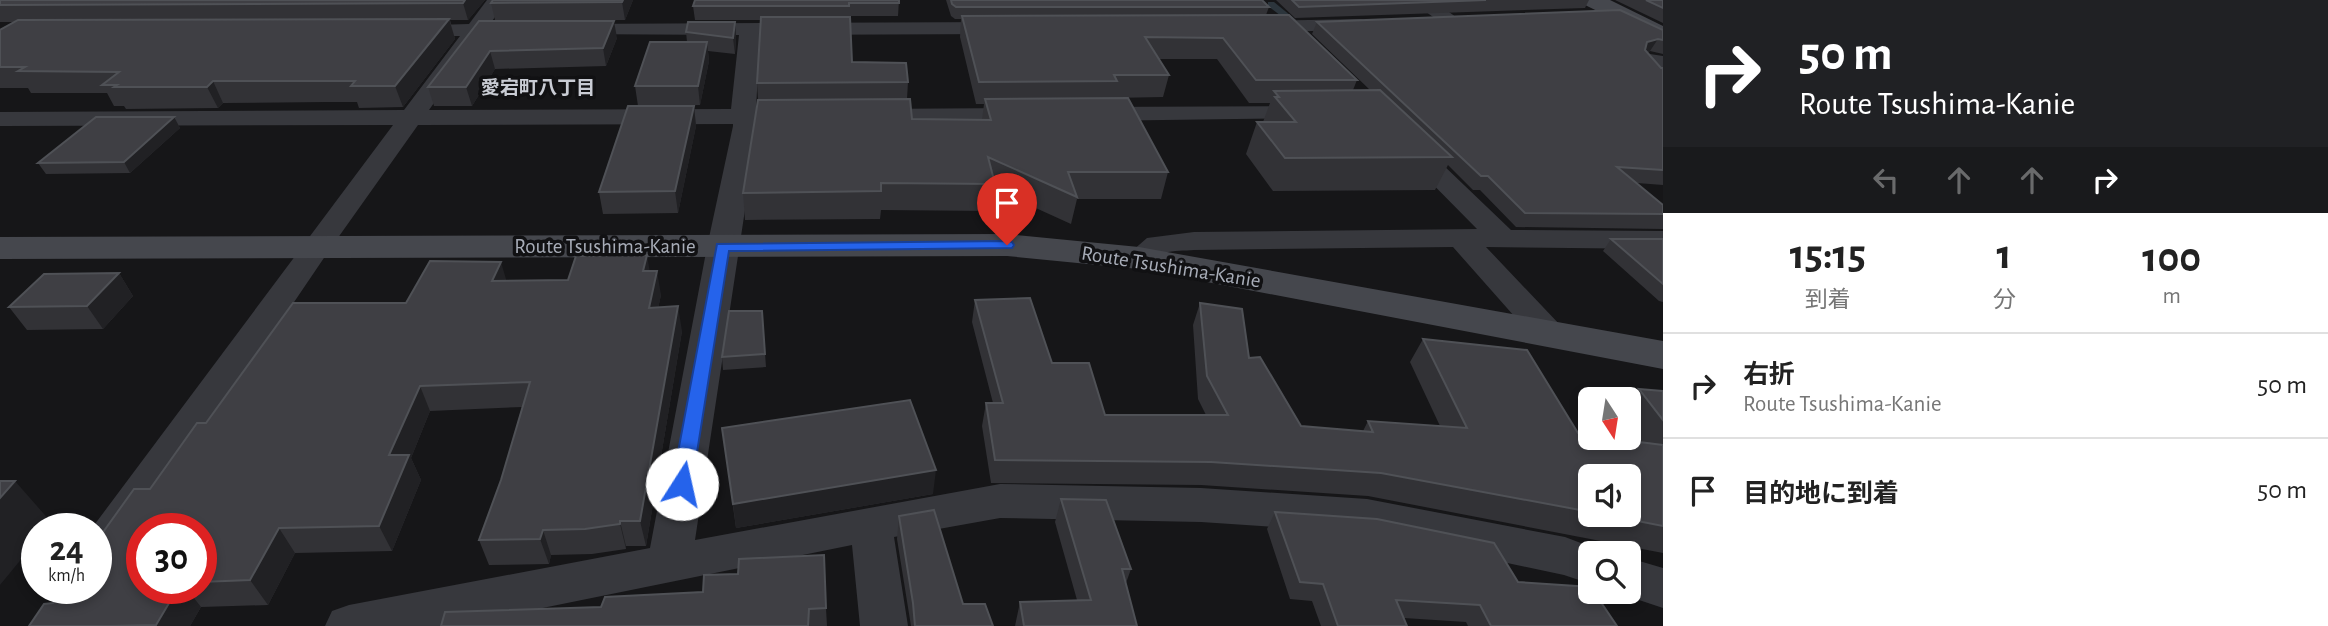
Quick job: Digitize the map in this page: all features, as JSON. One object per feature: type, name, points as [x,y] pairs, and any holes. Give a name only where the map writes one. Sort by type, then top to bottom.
[{"type":"main road","points":[[1585,8],[1619,13],[1663,36]]},
{"type":"main road","name":"Route Tsushima-Kanie","points":[[0,248],[1007,245],[1139,258],[1663,355]]},
{"type":"street","points":[[112,536],[497,0]]},
{"type":"street","points":[[1261,0],[1308,46]]},
{"type":"street","points":[[1413,24],[1460,21],[1419,0]]},
{"type":"street","points":[[1236,27],[1380,25]]},
{"type":"street","points":[[391,30],[1021,28]]},
{"type":"street","points":[[669,564],[722,247],[746,126],[743,116],[750,29]]},
{"type":"street","points":[[1663,62],[1650,61],[1663,74]]},
{"type":"street","points":[[1073,114],[1334,113]]},
{"type":"street","points":[[0,120],[1046,114]]},
{"type":"street","points":[[1394,131],[1504,239]]},
{"type":"street","points":[[1461,238],[1549,334]]},
{"type":"street","points":[[1139,258],[1158,244],[1194,241],[1461,238],[1663,240]]},
{"type":"street","points":[[349,626],[1000,501],[1201,505],[1367,516],[1578,560]]},
{"type":"street","points":[[871,524],[884,626]]},
{"type":"street","points":[[584,626],[594,579]]},
{"type":"street","points":[[1641,581],[1663,588]]},
{"type":"building","points":[[0,0],[465,0],[463,3],[0,5]]},
{"type":"building","points":[[493,0],[623,0],[491,3]]},
{"type":"building","points":[[695,0],[899,0],[899,3],[849,3],[849,6],[693,6]]},
{"type":"building","points":[[951,0],[1262,0],[1269,7],[956,7]]},
{"type":"building","points":[[1292,0],[1486,0],[1299,7]]},
{"type":"building","points":[[1646,0],[1663,0],[1663,8]]},
{"type":"building","points":[[1620,10],[1663,30],[1663,40],[1647,42],[1645,50],[1663,68],[1663,170],[1617,167],[1663,205],[1663,214],[1525,213],[1488,176],[1481,176],[1317,22]]},
{"type":"building","points":[[1289,15],[1357,80],[1256,80],[1223,38],[1145,37],[1169,75],[1114,75],[1117,81],[979,82],[962,16]]},
{"type":"building","points":[[761,17],[850,17],[852,62],[906,63],[908,82],[757,83]]},
{"type":"building","points":[[449,19],[395,86],[351,86],[355,81],[213,81],[207,87],[114,87],[117,85],[102,85],[119,72],[18,71],[25,67],[0,67],[0,30],[18,20]]},
{"type":"building","points":[[479,21],[614,21],[603,48],[490,51],[466,87],[428,87]]},
{"type":"building","points":[[688,22],[735,22],[733,38],[686,32]]},
{"type":"building","points":[[650,42],[707,42],[698,86],[635,86]]},
{"type":"building","points":[[1380,90],[1452,157],[1285,158],[1257,122],[1296,122],[1275,97],[1279,97],[1274,91]]},
{"type":"building","points":[[1128,98],[1168,172],[1068,172],[1077,197],[988,157],[995,184],[881,183],[881,191],[743,193],[758,100],[910,99],[912,119],[991,120],[985,99]]},
{"type":"building","points":[[628,106],[694,106],[675,191],[599,192]]},
{"type":"building","points":[[96,117],[174,117],[124,162],[38,163]]},
{"type":"building","points":[[1611,239],[1663,239],[1663,284]]},
{"type":"building","points":[[647,255],[643,271],[657,271],[649,308],[678,306],[640,521],[620,521],[620,524],[585,529],[543,530],[540,539],[479,540],[501,480],[530,382],[420,386],[389,455],[409,455],[379,526],[279,528],[250,580],[217,581],[217,513],[126,513],[126,604],[168,604],[156,625],[29,626],[44,604],[112,604],[112,520],[134,489],[150,489],[197,423],[206,423],[293,303],[406,303],[430,261],[501,262],[492,281],[568,280],[576,256]]},
{"type":"building","points":[[119,273],[87,306],[9,307],[44,274]]},
{"type":"building","points":[[1030,298],[1052,363],[1089,363],[1105,415],[1228,415],[1207,376],[1200,303],[1242,309],[1249,358],[1260,357],[1301,426],[1373,432],[1368,421],[1467,428],[1423,339],[1527,350],[1578,433],[1578,450],[1642,450],[1642,442],[1663,445],[1663,526],[1641,522],[1641,464],[1578,464],[1578,510],[1381,473],[1211,462],[995,460],[986,403],[1003,403],[975,300]]},
{"type":"building","points":[[729,311],[762,311],[765,354],[722,357]]},
{"type":"building","points":[[1642,389],[1663,391],[1663,420],[1642,393]]},
{"type":"building","points":[[910,400],[936,470],[733,504],[722,428]]},
{"type":"building","points":[[0,481],[15,481],[0,498]]},
{"type":"building","points":[[1061,499],[1106,500],[1131,569],[1122,569],[1137,626],[1024,626],[1020,602],[1091,600]]},
{"type":"building","points":[[934,510],[963,604],[985,604],[993,626],[915,626],[899,516]]},
{"type":"building","points":[[1275,512],[1377,519],[1494,543],[1518,582],[1578,586],[1578,604],[1602,604],[1617,626],[1491,626],[1480,605],[1396,600],[1407,626],[1338,626],[1323,584],[1300,582]]},
{"type":"building","points":[[824,555],[826,608],[809,609],[808,626],[441,626],[445,612],[601,607],[605,597],[703,592],[704,575],[738,574],[739,559]]},
{"type":"waterway","points":[[1271,4],[1292,20]]},
{"type":"district","name":"愛宕町八丁目","points":[[538,88]]},
{"type":"route","points":[[682,484],[722,247],[1007,245]]}]
